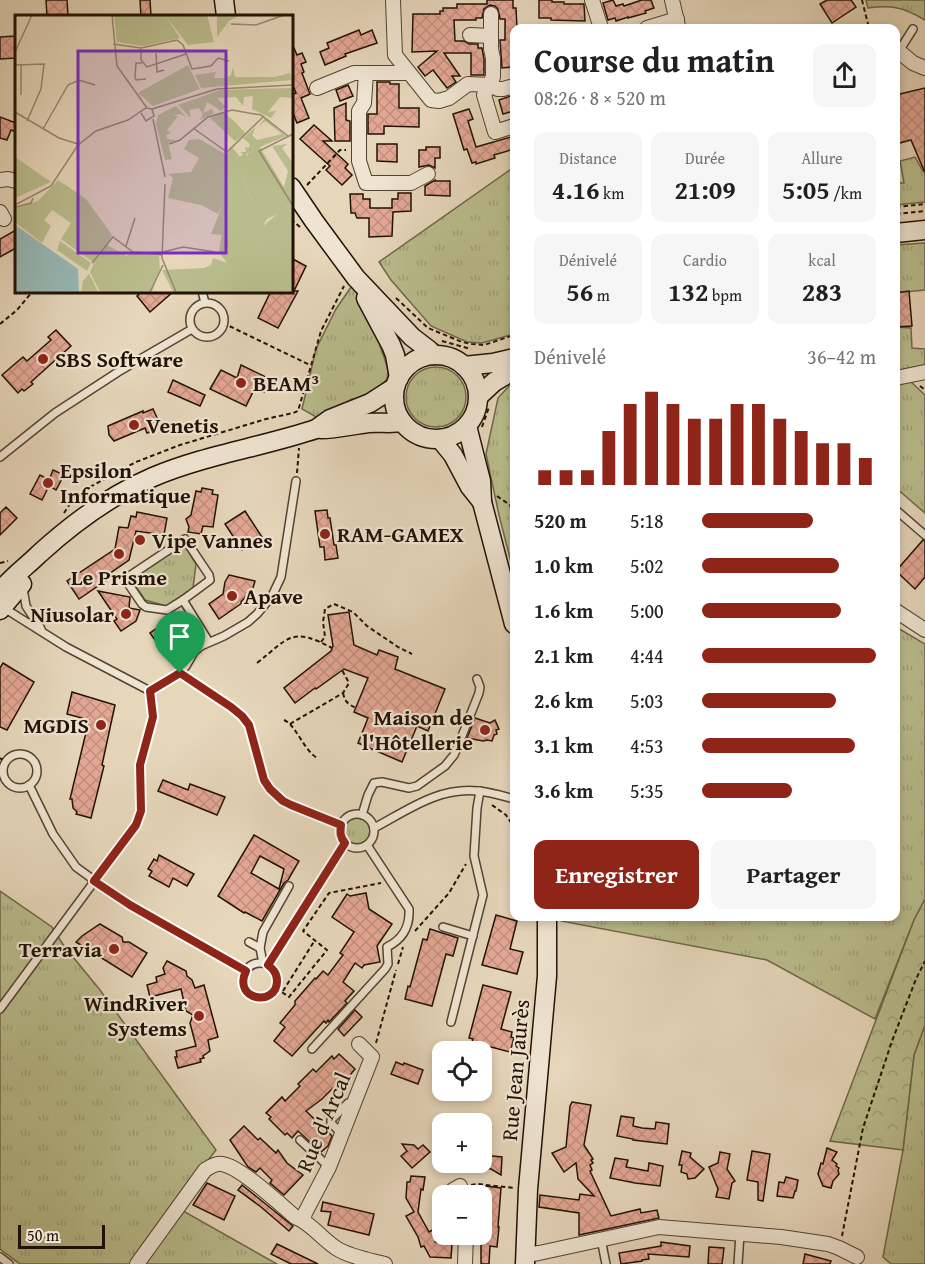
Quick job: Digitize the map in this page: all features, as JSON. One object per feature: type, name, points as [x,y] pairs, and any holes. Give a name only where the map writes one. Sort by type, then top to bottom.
[{"type":"main road","points":[[224,0],[226,15]]},
{"type":"main road","points":[[294,191],[391,345],[395,355],[397,382],[395,405],[402,422],[412,432],[425,438],[440,439],[474,429]]},
{"type":"main road","points":[[900,233],[925,230]]},
{"type":"main road","points":[[351,281],[411,337],[429,350],[438,348],[450,357],[493,363],[510,359]]},
{"type":"main road","points":[[307,432],[330,419],[370,403],[397,382],[405,369],[413,362],[438,348]]},
{"type":"main road","points":[[469,358],[472,374],[485,397]]},
{"type":"main road","points":[[510,372],[494,382],[477,407],[474,417],[481,481],[488,498],[510,605]]},
{"type":"main road","points":[[1,604],[12,580],[76,522],[113,498],[152,478],[198,462],[307,432],[368,423],[402,422]]},
{"type":"main road","points":[[440,439],[453,454],[470,487],[488,498]]},
{"type":"main road","name":"Rue Jean Jaurès","points":[[525,1259],[528,1189],[547,976],[547,921]]},
{"type":"street","points":[[393,0],[395,55],[431,100],[439,101],[449,98],[468,84],[490,85],[498,89],[510,87]]},
{"type":"street","points":[[592,0],[600,24]]},
{"type":"street","points":[[672,0],[678,24]]},
{"type":"street","points":[[491,14],[494,77],[484,95],[495,132],[510,127]]},
{"type":"street","points":[[470,35],[491,36]]},
{"type":"street","points":[[900,52],[913,63],[925,68]]},
{"type":"street","points":[[317,87],[354,73],[409,73]]},
{"type":"street","points":[[366,73],[364,103],[359,111],[358,161],[366,183],[411,183],[428,174]]},
{"type":"street","points":[[0,180],[15,181]]},
{"type":"street","points":[[900,377],[925,372]]},
{"type":"street","points":[[900,614],[925,630]]},
{"type":"street","name":"Rue d'Arcal","points":[[303,1220],[304,1213],[329,1167],[372,1057],[359,1044]]},
{"type":"street","points":[[137,1264],[205,1170],[218,1164],[232,1168],[254,1183],[339,1250],[385,1264]]},
{"type":"street","points":[[525,1259],[601,1239],[659,1227],[828,1244],[858,1257]]},
{"type":"street","points":[[465,1264],[466,1245]]},
{"type":"lane","points":[[900,46],[914,29]]},
{"type":"lane","points":[[202,292],[205,303]]},
{"type":"lane","points":[[210,303],[219,309],[223,323],[219,331],[212,336],[203,336],[192,329],[190,320],[193,310],[200,304],[210,303]]},
{"type":"lane","points":[[0,457],[55,413],[118,372],[192,329]]},
{"type":"lane","points":[[150,691],[180,673],[194,652],[248,622],[272,596],[281,577],[296,481]]},
{"type":"lane","points":[[900,513],[925,535]]},
{"type":"lane","points":[[185,539],[210,580],[183,600],[167,610],[146,607],[125,579],[185,539]]},
{"type":"lane","points":[[12,580],[43,631]]},
{"type":"lane","points":[[183,600],[209,642]]},
{"type":"lane","points":[[1,604],[66,647],[150,691]]},
{"type":"lane","points":[[180,673],[231,707],[249,725],[264,780],[270,789],[283,801],[341,825]]},
{"type":"lane","points":[[362,815],[374,783],[382,782],[409,788],[417,786],[445,766],[458,746],[479,693],[480,687],[477,679]]},
{"type":"lane","points":[[0,1009],[136,825],[141,806],[140,765],[153,717],[150,691]]},
{"type":"lane","points":[[23,754],[32,759],[37,770],[36,776],[29,785],[18,788],[8,783],[3,773],[2,760],[23,754]]},
{"type":"lane","points":[[29,785],[54,834],[76,867],[130,905],[246,971]]},
{"type":"lane","points":[[374,828],[439,794],[458,790],[480,791],[510,798]]},
{"type":"lane","points":[[451,1022],[483,895],[474,856],[480,791]]},
{"type":"lane","points":[[351,815],[362,815],[368,818],[374,828],[374,834],[367,845],[356,848],[342,839],[341,825],[351,815]]},
{"type":"lane","points":[[265,964],[345,843]]},
{"type":"lane","points":[[312,1049],[385,969],[388,964],[387,947],[401,938],[409,917],[408,909],[367,845]]},
{"type":"lane","points":[[265,964],[260,948],[263,933],[289,886]]},
{"type":"lane","points":[[443,927],[473,936]]},
{"type":"lane","points":[[249,942],[260,948]]},
{"type":"lane","points":[[256,963],[265,964],[276,974],[279,990],[266,997],[253,997],[244,989],[246,971],[256,963]]},
{"type":"lane","points":[[300,1140],[329,1167]]},
{"type":"lane","points":[[738,1264],[740,1234]]},
{"type":"lane","points":[[601,1239],[606,1264]]},
{"type":"lane","points":[[0,1257],[9,1264]]},
{"type":"path","points":[[862,0],[868,24]]},
{"type":"path","points":[[294,191],[340,150],[359,152]]},
{"type":"path","points":[[900,207],[925,204]]},
{"type":"path","points":[[900,214],[925,211]]},
{"type":"path","points":[[223,323],[310,365],[321,331],[351,281]]},
{"type":"path","points":[[0,324],[17,310],[32,292]]},
{"type":"path","points":[[395,297],[428,328],[462,342],[484,345],[510,336]]},
{"type":"path","points":[[438,348],[469,358]]},
{"type":"path","points":[[474,429],[485,397]]},
{"type":"path","points":[[296,481],[299,450],[307,432]]},
{"type":"path","points":[[488,498],[510,505]]},
{"type":"path","points":[[321,642],[325,637],[323,622],[325,609],[334,604],[353,612],[367,627],[398,648],[412,654]]},
{"type":"path","points":[[257,663],[286,640],[298,635],[332,648]]},
{"type":"path","points":[[290,724],[343,693],[348,683],[342,670]]},
{"type":"path","points":[[343,693],[348,704],[356,708]]},
{"type":"path","points":[[284,720],[290,724],[306,748],[317,758]]},
{"type":"path","points":[[492,805],[506,815],[510,821]]},
{"type":"path","points":[[411,935],[449,893],[464,866],[474,856]]},
{"type":"path","points":[[315,940],[279,990],[289,997],[327,950],[315,940],[303,931],[329,893],[390,881]]},
{"type":"path","points":[[372,1057],[404,944]]},
{"type":"path","points":[[839,1248],[863,1128],[892,1041],[925,962]]},
{"type":"path","points":[[492,1185],[528,1189]]},
{"type":"green space","points":[[866,0],[925,0],[925,20],[897,8],[868,8]]},
{"type":"green space","points":[[915,157],[923,171],[925,170],[925,202],[900,205],[900,183],[904,183],[900,161]]},
{"type":"green space","points":[[510,170],[510,335],[482,343],[467,342],[431,326],[391,280],[379,262]]},
{"type":"green space","points":[[925,243],[925,290],[900,293],[900,245]]},
{"type":"green space","points":[[353,284],[375,331],[388,371],[387,379],[374,393],[365,398],[352,399],[334,411],[316,417],[302,409],[316,349],[336,309]]},
{"type":"green space","points":[[900,327],[911,328],[912,348],[925,349],[925,365],[900,370]]},
{"type":"green space","points":[[436,367],[448,369],[461,380],[466,397],[464,409],[453,422],[436,427],[424,425],[411,414],[406,397],[408,385],[419,372]]},
{"type":"green space","points":[[909,380],[925,395],[925,513],[900,491],[900,382]]},
{"type":"green space","points":[[510,385],[510,558],[486,454],[498,398]]},
{"type":"green space","points":[[173,546],[186,548],[196,564],[193,588],[166,606],[145,600],[133,582],[137,571]]},
{"type":"green space","points":[[900,629],[925,644],[925,899],[914,920],[875,1019],[767,960],[561,921],[900,921]]},
{"type":"green space","points":[[357,818],[366,822],[370,831],[366,840],[357,844],[348,840],[344,831],[348,822]]},
{"type":"green space","points":[[0,891],[52,927],[216,1150],[177,1201],[183,1211],[277,1264],[20,1264],[0,1249]]},
{"type":"green space","points":[[925,899],[925,1025],[914,1055],[903,1150],[830,1141],[914,920]]},
{"type":"green space","points":[[925,1025],[925,1264],[891,1264],[883,1257],[903,1150],[914,1055]]},
{"type":"building","points":[[46,0],[67,0],[68,15],[47,15]]},
{"type":"building","points":[[140,0],[150,0],[151,15],[141,15]]},
{"type":"building","points":[[487,0],[513,0],[513,8],[516,8],[517,24],[510,24],[510,67],[502,68],[500,40],[505,40],[505,19],[500,19],[498,9],[490,5],[484,9],[482,18],[454,20],[455,41],[478,44],[478,48],[482,48],[484,75],[471,75],[471,53],[444,53],[460,76],[452,76],[456,82],[447,88],[433,70],[425,76],[418,67],[437,51],[412,52],[413,14],[440,14],[443,8],[457,8],[457,4],[487,4]]},
{"type":"building","points":[[539,0],[584,4],[585,21],[539,18]]},
{"type":"building","points":[[613,0],[616,6],[623,4],[624,6],[642,0],[651,0],[654,8],[628,18],[608,20],[603,3]]},
{"type":"building","points":[[827,0],[851,0],[856,7],[832,23],[820,4]]},
{"type":"building","points":[[359,30],[361,35],[372,30],[377,43],[345,54],[346,56],[325,65],[320,52],[329,48],[327,43]]},
{"type":"building","points":[[15,36],[15,58],[0,59],[0,37]]},
{"type":"building","points":[[292,43],[297,55],[302,53],[306,62],[301,64],[304,72],[302,73],[310,94],[301,98],[309,118],[297,123],[292,110],[292,95],[296,93],[292,83]]},
{"type":"building","points":[[377,82],[399,84],[399,108],[419,108],[419,127],[384,126],[384,134],[368,134],[368,114],[377,114]]},
{"type":"building","points":[[348,85],[353,96],[340,101],[336,90]]},
{"type":"building","points":[[925,88],[925,173],[911,140],[900,143],[900,94]]},
{"type":"building","points":[[510,96],[510,112],[503,114],[499,100]]},
{"type":"building","points":[[346,103],[346,120],[350,121],[350,141],[335,141],[334,108]]},
{"type":"building","points":[[469,109],[473,119],[468,121],[476,147],[510,137],[510,150],[494,155],[495,158],[476,164],[476,162],[472,163],[467,149],[464,150],[453,114]]},
{"type":"building","points":[[0,117],[15,123],[15,132],[11,130],[7,140],[0,138]]},
{"type":"building","points":[[314,125],[332,141],[323,141],[348,164],[345,168],[352,175],[342,185],[326,170],[330,166],[300,139]]},
{"type":"building","points":[[377,144],[397,144],[397,162],[377,161]]},
{"type":"building","points":[[426,147],[440,147],[440,158],[435,158],[435,168],[429,165],[419,167],[419,150],[426,150]]},
{"type":"building","points":[[435,180],[450,181],[450,196],[425,195],[425,186]]},
{"type":"building","points":[[398,193],[411,193],[411,211],[393,212],[392,236],[369,237],[369,218],[357,218],[355,213],[351,213],[350,194],[363,194],[363,199],[370,199],[370,208],[392,208],[392,199],[398,199]]},
{"type":"building","points":[[15,231],[15,249],[0,257],[0,239]]},
{"type":"building","points":[[292,259],[306,266],[294,291],[298,291],[278,328],[258,318],[271,292],[292,292]]},
{"type":"building","points":[[909,291],[912,326],[900,327],[900,292]]},
{"type":"building","points":[[141,292],[173,292],[150,312],[137,296]]},
{"type":"building","name":"SBS Software","points":[[56,330],[71,346],[31,382],[33,384],[18,393],[2,375],[23,357],[27,361],[51,340],[48,337]]},
{"type":"building","name":"BEAM³","points":[[241,365],[270,379],[264,392],[255,388],[246,406],[210,389],[221,370],[237,378]]},
{"type":"building","points":[[173,380],[205,395],[200,406],[168,392]]},
{"type":"building","name":"Venetis","points":[[153,409],[159,422],[156,423],[158,429],[147,433],[145,428],[114,441],[109,435],[108,426]]},
{"type":"building","name":"Epsilon Informatique","points":[[53,470],[64,475],[56,490],[49,486],[42,500],[30,494],[40,475],[49,480]]},
{"type":"building","points":[[202,488],[213,490],[212,494],[218,495],[213,527],[203,526],[201,534],[188,532],[186,519],[191,515],[196,491],[201,492]]},
{"type":"building","points":[[6,507],[17,518],[0,535],[0,513]]},
{"type":"building","points":[[327,510],[338,558],[325,560],[324,547],[320,547],[315,511]]},
{"type":"building","points":[[245,511],[262,537],[242,550],[225,524]]},
{"type":"building","name":"Le Prisme","points":[[137,512],[167,518],[164,535],[136,531],[129,560],[109,574],[111,577],[79,599],[67,581],[115,549],[119,527],[128,528],[131,516],[136,517]]},
{"type":"building","points":[[923,540],[925,541],[925,577],[915,589],[900,575],[900,566]]},
{"type":"building","name":"Apave","points":[[229,575],[255,581],[253,588],[242,603],[219,619],[209,604],[223,594]]},
{"type":"building","name":"Niusolar","points":[[98,591],[130,597],[129,608],[140,610],[136,621],[121,631],[114,621],[117,619]]},
{"type":"building","points":[[349,612],[354,645],[377,655],[379,650],[398,657],[395,669],[445,689],[428,731],[417,726],[402,762],[358,743],[368,718],[354,712],[368,678],[344,669],[295,703],[284,688],[331,651],[333,646],[328,615]]},
{"type":"building","points":[[166,622],[180,638],[172,644],[160,647],[150,633]]},
{"type":"building","points":[[3,663],[34,682],[7,730],[0,727],[0,668]]},
{"type":"building","points":[[72,692],[115,705],[102,765],[104,766],[91,818],[76,814],[72,799],[70,799],[89,720],[67,714]]},
{"type":"building","name":"Maison de l'Hôtellerie","points":[[475,718],[490,723],[495,720],[499,729],[496,730],[497,734],[494,735],[492,741],[467,738]]},
{"type":"building","points":[[163,780],[188,790],[190,784],[225,797],[217,815],[158,791]]},
{"type":"building","points":[[254,835],[299,861],[262,921],[244,913],[218,896]],"holes":[[[260,856],[284,869],[279,889],[251,873]]]},
{"type":"building","points":[[159,855],[194,874],[187,886],[173,878],[169,887],[149,876],[152,871],[148,869],[154,859],[157,861]]},
{"type":"building","points":[[366,893],[369,909],[392,924],[377,946],[380,962],[364,965],[362,968],[355,963],[343,982],[354,991],[345,1001],[347,1003],[329,1022],[324,1021],[292,1056],[274,1041],[285,1027],[280,1023],[315,978],[323,971],[328,975],[343,955],[340,953],[354,932],[332,917],[347,894],[350,896]]},
{"type":"building","points":[[496,915],[510,919],[510,921],[517,921],[510,949],[523,952],[517,974],[482,965]]},
{"type":"building","name":"Terravia","points":[[100,924],[122,937],[123,942],[129,942],[147,953],[132,977],[76,942]]},
{"type":"building","points":[[430,929],[458,938],[453,956],[446,954],[432,1006],[405,999],[423,939],[427,940]]},
{"type":"building","name":"WindRiver Systems","points":[[167,961],[186,971],[195,988],[204,985],[218,1037],[208,1040],[210,1051],[200,1059],[201,1062],[178,1068],[176,1051],[196,1046],[190,1023],[193,1015],[186,1011],[181,989],[150,997],[147,985],[157,982],[156,977],[165,974],[163,968]]},
{"type":"building","points":[[483,985],[511,992],[501,1029],[512,1032],[511,1037],[514,1038],[510,1052],[492,1047],[492,1041],[472,1041],[473,1039],[469,1038]]},
{"type":"building","points":[[355,1010],[362,1017],[344,1036],[338,1029]]},
{"type":"building","points":[[339,1054],[355,1069],[341,1086],[339,1084],[333,1088],[306,1111],[332,1136],[328,1146],[321,1152],[298,1131],[292,1138],[287,1133],[285,1135],[266,1113],[282,1097],[285,1101],[313,1069],[316,1072],[332,1056],[334,1059]]},
{"type":"building","points":[[396,1062],[423,1070],[418,1084],[391,1074]]},
{"type":"building","points":[[572,1102],[591,1105],[584,1145],[593,1159],[590,1171],[611,1216],[640,1209],[641,1213],[657,1210],[659,1218],[579,1235],[579,1213],[539,1207],[540,1195],[579,1200],[580,1194],[594,1196],[578,1179],[576,1163],[564,1172],[552,1153],[566,1147]]},
{"type":"building","points":[[621,1116],[634,1118],[633,1126],[642,1128],[655,1129],[656,1122],[669,1124],[667,1144],[617,1136]]},
{"type":"building","points":[[244,1126],[276,1153],[278,1150],[287,1163],[303,1175],[284,1195],[270,1183],[272,1180],[260,1168],[256,1172],[248,1167],[230,1140]]},
{"type":"building","points":[[402,1144],[414,1145],[418,1149],[423,1145],[430,1152],[412,1168],[401,1156],[407,1151]]},
{"type":"building","points":[[827,1148],[837,1152],[832,1160],[839,1168],[839,1174],[831,1188],[823,1186],[818,1174]]},
{"type":"building","points":[[682,1151],[691,1153],[690,1157],[704,1169],[695,1178],[688,1179],[687,1174],[681,1172],[682,1165],[679,1165]]},
{"type":"building","points":[[752,1151],[770,1154],[763,1201],[758,1200],[758,1182],[747,1180]]},
{"type":"building","points":[[720,1152],[730,1154],[727,1169],[735,1181],[732,1183],[729,1199],[716,1197],[718,1189],[709,1167],[718,1163]]},
{"type":"building","points":[[492,1156],[502,1157],[501,1175],[492,1170]]},
{"type":"building","points":[[615,1158],[628,1160],[626,1167],[648,1171],[649,1163],[663,1166],[660,1186],[610,1178]]},
{"type":"building","points":[[411,1176],[425,1177],[418,1212],[429,1232],[432,1230],[432,1245],[452,1245],[451,1258],[430,1257],[424,1246],[421,1247],[406,1216],[414,1212],[406,1198],[407,1182],[410,1182]]},
{"type":"building","points":[[786,1177],[798,1180],[793,1198],[777,1196],[779,1182],[784,1183]]},
{"type":"building","points":[[207,1183],[235,1196],[224,1220],[193,1205]]},
{"type":"building","points":[[242,1185],[293,1226],[289,1231],[238,1190]]},
{"type":"building","points":[[492,1187],[501,1188],[497,1247],[490,1246],[489,1264],[481,1264],[481,1245],[492,1245]]},
{"type":"building","points":[[323,1202],[374,1214],[369,1235],[328,1225],[331,1212],[321,1211]]},
{"type":"building","points":[[661,1242],[690,1246],[689,1257],[648,1254],[649,1259],[621,1264],[619,1253],[661,1246]]},
{"type":"building","points":[[277,1244],[318,1264],[291,1264],[271,1254]]},
{"type":"building","points":[[709,1247],[724,1248],[722,1264],[708,1264]]},
{"type":"building","points":[[805,1254],[831,1261],[830,1264],[803,1264]]},
{"type":"place","name":"SBS Software","points":[[43,359]]},
{"type":"place","name":"BEAM³","points":[[241,383]]},
{"type":"place","name":"Venetis","points":[[134,425]]},
{"type":"place","name":"Epsilon Informatique","points":[[48,483]]},
{"type":"place","name":"RAM-GAMEX","points":[[325,534]]},
{"type":"place","name":"Vipe Vannes","points":[[140,540]]},
{"type":"place","name":"Le Prisme","points":[[119,554]]},
{"type":"place","name":"Apave","points":[[232,596]]},
{"type":"place","name":"Niusolar","points":[[126,614]]},
{"type":"place","name":"MGDIS","points":[[101,725]]},
{"type":"place","name":"Maison de l'Hôtellerie","points":[[485,730]]},
{"type":"place","name":"Terravia","points":[[114,949]]},
{"type":"place","name":"WindRiver Systems","points":[[199,1016]]},
{"type":"route","points":[[180,673],[231,707],[249,725],[264,780],[270,789],[283,801],[341,825],[340,833],[345,843],[268,965],[273,969],[277,982],[276,988],[266,997],[253,997],[244,989],[243,976],[246,971],[130,905],[94,881],[139,818],[141,811],[140,765],[153,721],[150,691],[180,673]]}]
